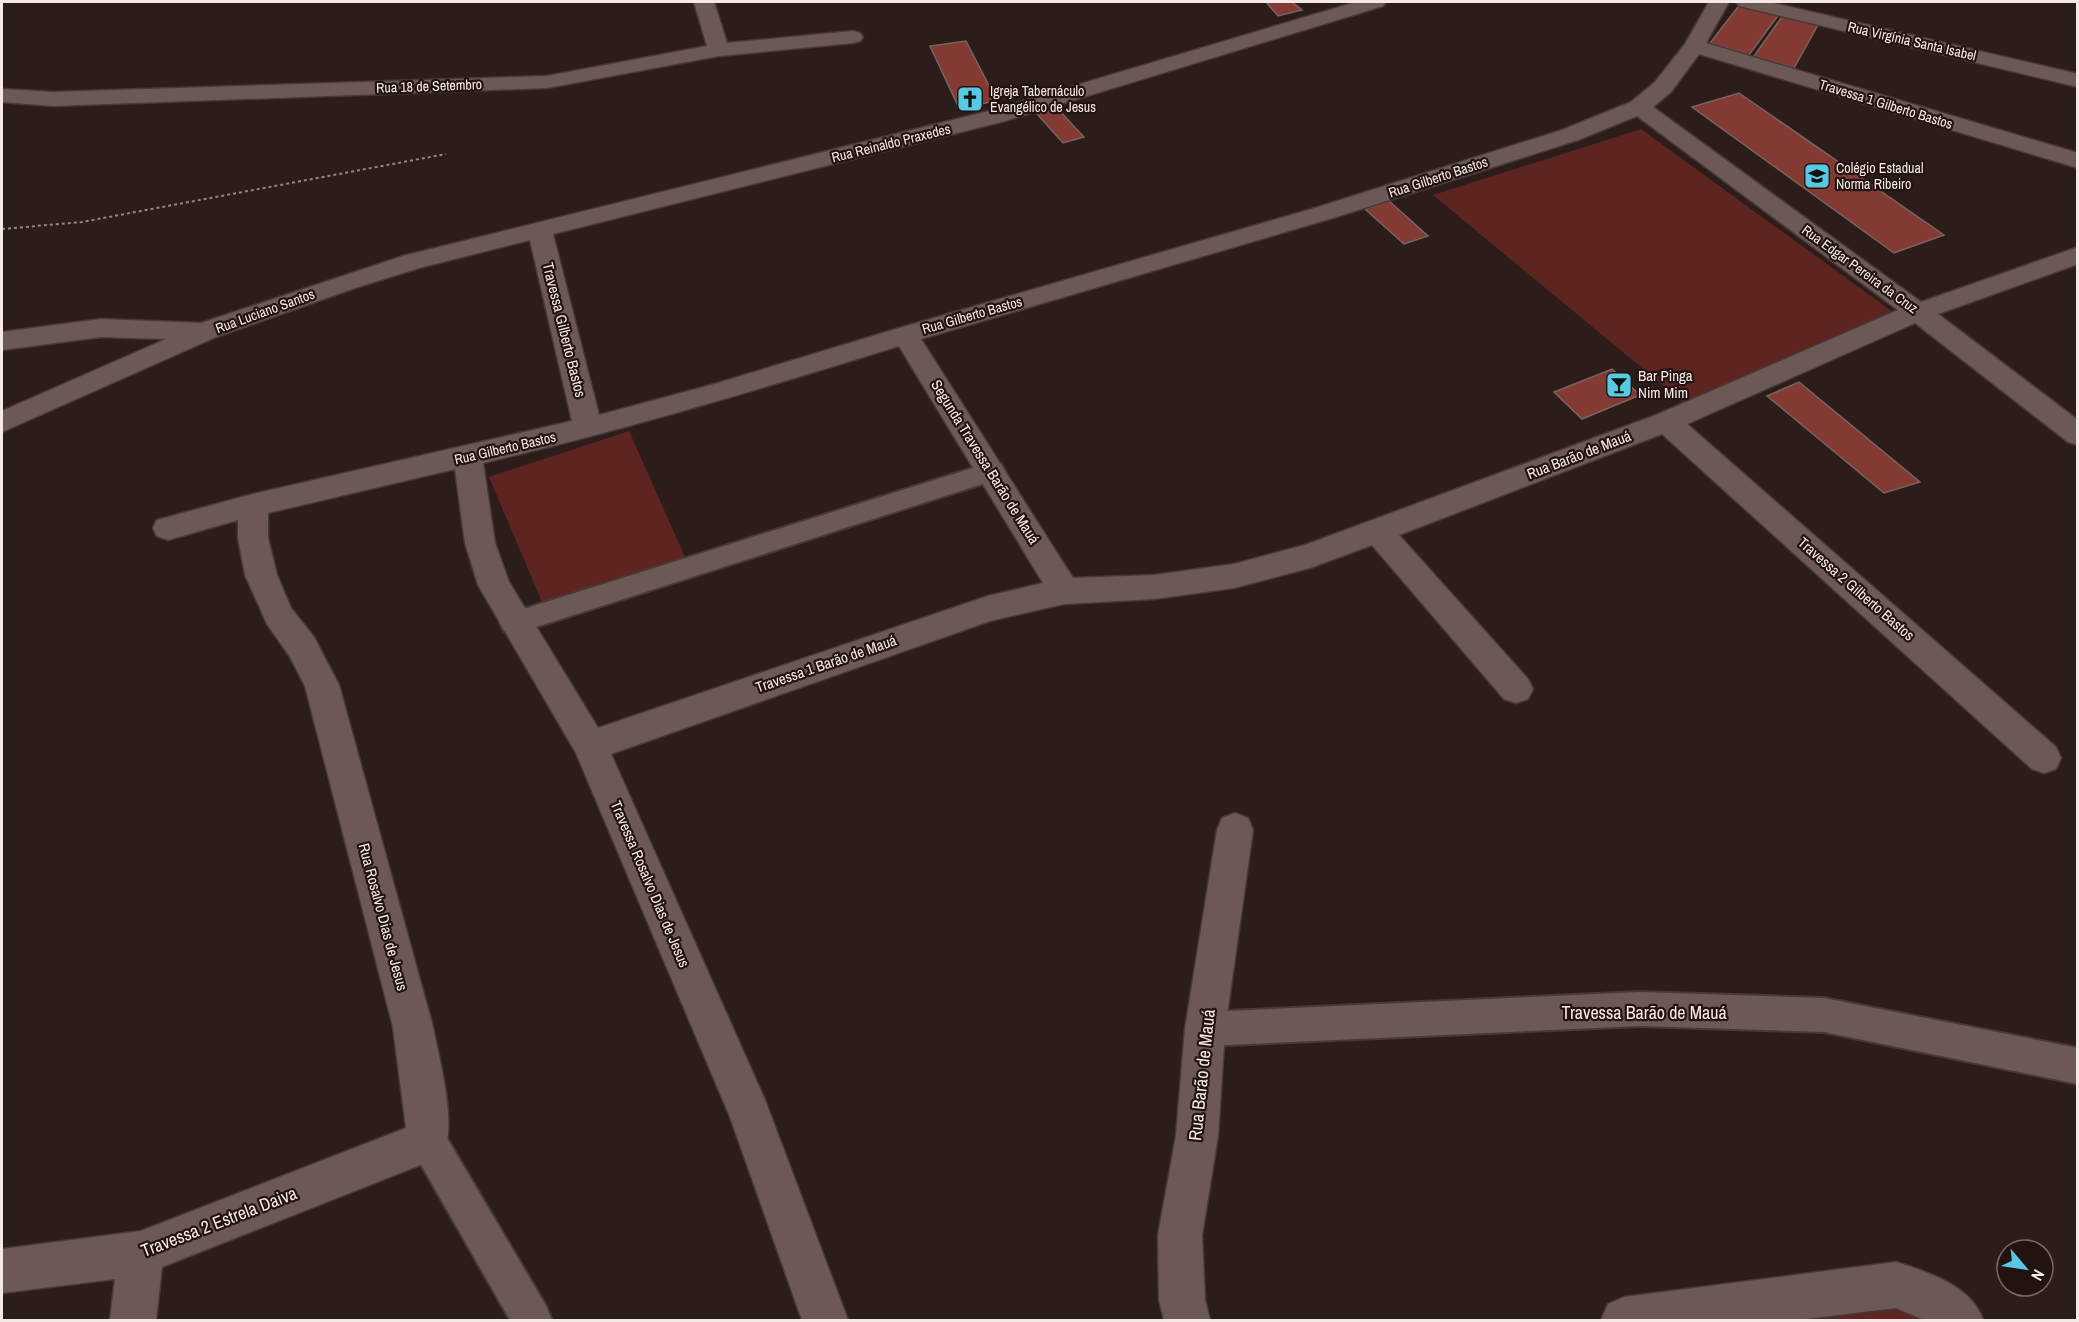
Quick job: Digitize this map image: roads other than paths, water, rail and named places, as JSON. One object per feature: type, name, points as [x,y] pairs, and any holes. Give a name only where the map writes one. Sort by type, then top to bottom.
[{"type":"street","points":[[705,2],[719,51]]},
{"type":"street","name":"Rua Reinaldo Praxedes","points":[[540,231],[997,116],[1376,2]]},
{"type":"street","name":"Rua Gilberto Bastos","points":[[168,528],[253,505],[588,428],[715,394],[905,335],[1335,210],[1569,135],[1639,107],[1663,87],[1694,46],[1719,2]]},
{"type":"street","name":"Rua Virgínia Santa Isabel","points":[[1746,2],[2078,81]]},
{"type":"street","name":"Rua 18 de Setembro","points":[[2,96],[52,99],[547,82],[719,51],[853,37]]},
{"type":"street","name":"Travessa 1 Gilberto Bastos","points":[[1694,46],[2078,162]]},
{"type":"street","name":"Rua Edgar Pereira da Cruz","points":[[1639,107],[1918,312],[2078,435]]},
{"type":"street","name":"Rua Luciano Santos","points":[[2,422],[207,332],[346,282],[412,262],[540,231]]},
{"type":"street","name":"Travessa Gilberto Bastos","points":[[540,231],[588,428]]},
{"type":"street","name":"Rua Barão de Mauá","points":[[1064,591],[1154,587],[1234,576],[1310,556],[1666,422],[1918,312],[2078,255]]},
{"type":"street","points":[[2,341],[101,328],[207,332]]},
{"type":"street","name":"Segunda Travessa Barão de Mauá","points":[[905,335],[992,471],[1064,591]]},
{"type":"street","name":"Travessa 2 Gilberto Bastos","points":[[1666,422],[1906,632],[2044,758]]},
{"type":"street","name":"Travessa Rosalvo Dias de Jesus","points":[[468,456],[480,543],[494,585],[514,623],[590,746],[750,1114],[825,1320]]},
{"type":"street","name":"Rua Rosalvo Dias de Jesus","points":[[253,505],[253,538],[261,575],[278,615],[302,647],[322,685],[412,1027],[422,1079],[428,1141]]},
{"type":"street","points":[[1378,532],[1516,689]]},
{"type":"street","name":"Travessa 1 Barão de Mauá","points":[[590,746],[988,609],[1064,591]]},
{"type":"street","name":"Rua Barão de Mauá","points":[[1187,1320],[1182,1300],[1180,1235],[1197,1136],[1205,1029],[1235,830]]},
{"type":"street","name":"Travessa 2 Estrela Daiva","points":[[2,1271],[141,1253],[428,1141]]},
{"type":"street","points":[[134,1320],[141,1253]]},
{"type":"street","points":[[1624,1320],[1896,1285],[1921,1292],[1952,1312],[1960,1320]]},
{"type":"lane","points":[[514,623],[992,471]]},
{"type":"lane","name":"Travessa Barão de Mauá","points":[[1205,1029],[1640,1009],[1824,1015],[2078,1066]]},
{"type":"lane","name":"Rua Rosalvo Dias de Jesus","points":[[428,1141],[532,1320]]},
{"type":"place","name":"Igreja Tabernáculo Evangélico de Jesus","points":[[970,99]]},
{"type":"place","name":"Colégio Estadual Norma Ribeiro","points":[[1817,176]]},
{"type":"place","name":"Bar Pinga Nim Mim","points":[[1619,385]]}]
